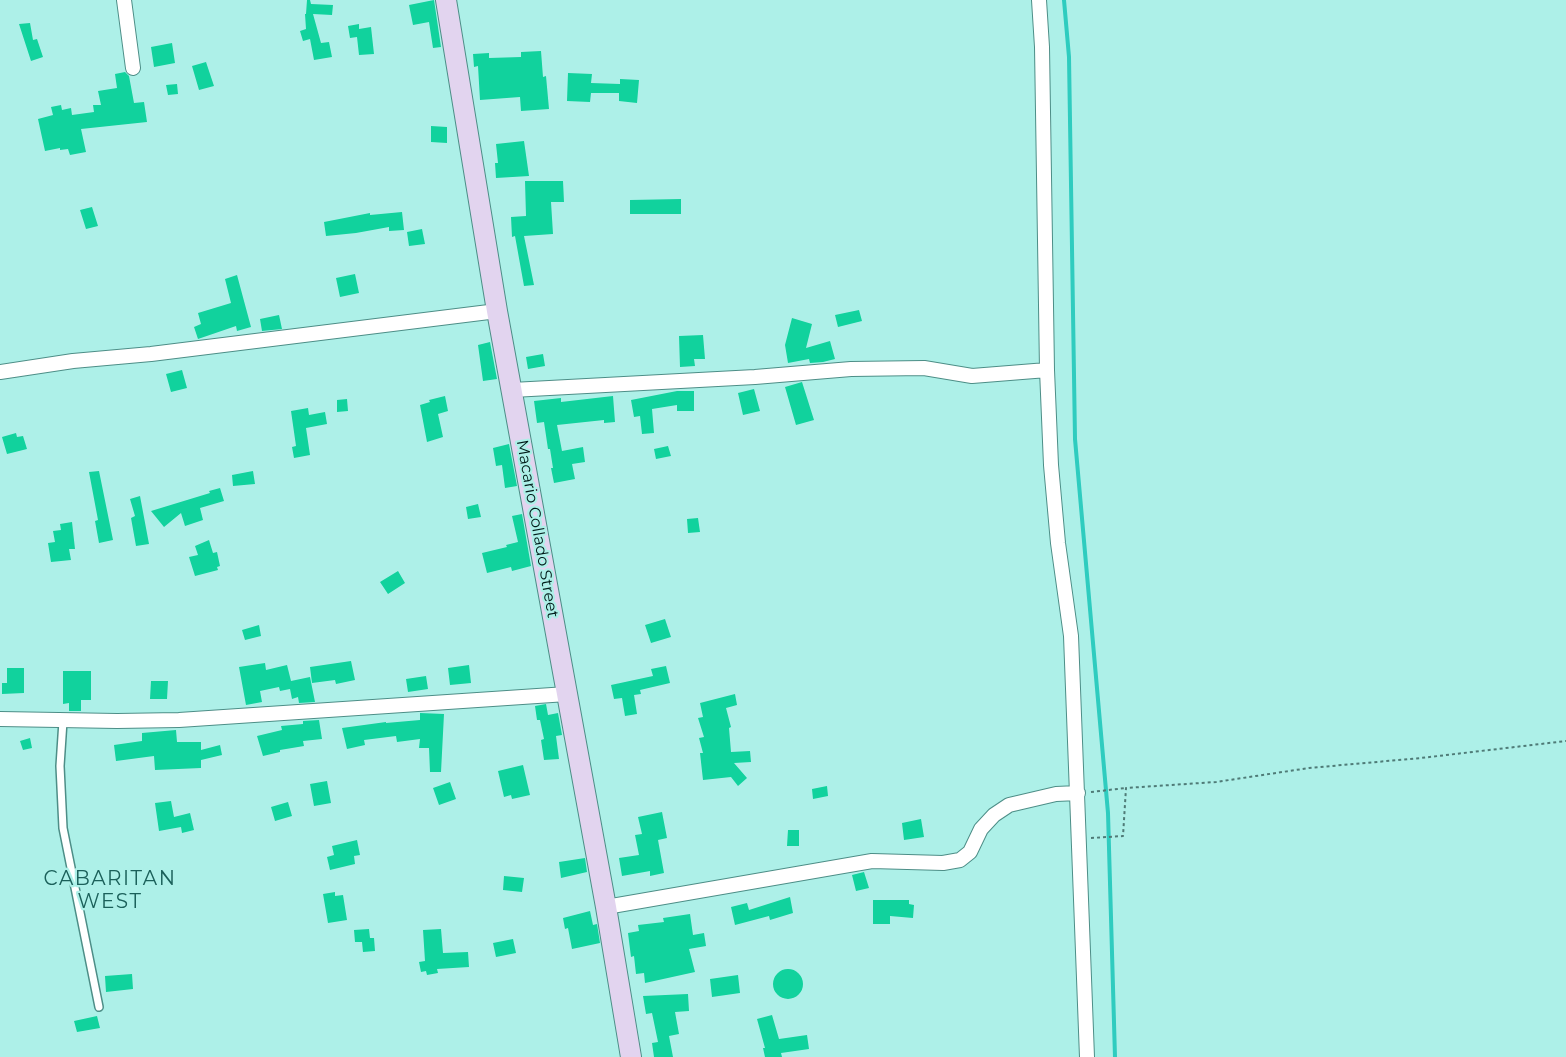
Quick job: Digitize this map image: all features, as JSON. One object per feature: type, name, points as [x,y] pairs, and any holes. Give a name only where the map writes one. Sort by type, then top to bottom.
[{"type":"street","points":[[124,0],[133,68]]},
{"type":"street","name":"Macario Collado Street","points":[[446,0],[496,311],[606,908],[631,1057]]},
{"type":"street","points":[[1039,0],[1042,47],[1047,370],[1058,543],[1071,636],[1083,793],[1087,1057]]},
{"type":"street","points":[[0,372],[73,361],[151,354],[496,311]]},
{"type":"street","points":[[512,390],[755,377],[851,369],[924,368],[972,376],[1047,370]]},
{"type":"street","points":[[0,719],[179,720],[567,694]]},
{"type":"street","points":[[606,908],[872,861],[943,862],[960,860],[970,852],[981,829],[994,815],[1008,805],[1056,794],[1083,793]]},
{"type":"lane","points":[[63,721],[60,766],[63,828],[99,1007]]},
{"type":"path","points":[[1083,793],[1216,783],[1309,768],[1566,741]]},
{"type":"path","points":[[1090,838],[1123,836],[1126,788]]},
{"type":"building","points":[[307,0],[310,0],[311,4],[333,5],[332,15],[313,14],[321,43],[329,42],[332,57],[314,60],[310,39],[303,41],[300,31],[306,29]]},
{"type":"building","points":[[434,0],[441,47],[433,48],[429,22],[413,25],[409,5]]},
{"type":"building","points":[[30,23],[33,40],[37,39],[43,57],[31,61],[19,24]]},
{"type":"building","points":[[359,24],[359,29],[371,27],[374,54],[359,55],[357,37],[350,38],[348,26]]},
{"type":"building","points":[[172,43],[175,63],[154,67],[151,47]]},
{"type":"building","points":[[541,51],[549,109],[521,111],[520,97],[480,100],[478,66],[474,67],[473,54],[489,53],[489,58],[521,57],[521,52]]},
{"type":"building","points":[[206,62],[214,86],[199,90],[192,66]]},
{"type":"building","points":[[125,72],[129,76],[134,103],[144,102],[147,122],[81,129],[86,152],[70,155],[68,149],[45,151],[38,119],[53,115],[51,107],[61,105],[62,110],[71,108],[72,115],[94,112],[93,105],[101,105],[98,91],[117,88],[115,74]]},
{"type":"building","points":[[568,73],[592,74],[591,83],[620,84],[620,79],[639,80],[637,103],[619,101],[619,93],[591,93],[590,102],[567,101]]},
{"type":"building","points":[[177,84],[178,94],[168,95],[166,85]]},
{"type":"building","points":[[431,126],[447,127],[447,143],[431,142]]},
{"type":"building","points":[[524,141],[529,176],[496,178],[495,163],[498,163],[496,144]]},
{"type":"building","points":[[525,181],[563,181],[564,202],[551,202],[553,234],[524,236],[534,285],[524,286],[515,236],[512,237],[511,217],[526,216]]},
{"type":"building","points":[[681,199],[681,214],[630,214],[630,200]]},
{"type":"building","points":[[92,207],[98,226],[86,229],[80,210]]},
{"type":"building","points":[[402,212],[404,230],[389,231],[389,227],[326,236],[324,222],[370,213],[370,215]]},
{"type":"building","points":[[422,229],[425,244],[409,246],[407,232]]},
{"type":"building","points":[[355,274],[359,293],[340,297],[336,278]]},
{"type":"building","points":[[237,275],[251,327],[237,331],[236,326],[198,339],[194,327],[201,324],[198,313],[231,303],[225,279]]},
{"type":"building","points":[[859,310],[862,321],[838,327],[835,315]]},
{"type":"building","points":[[279,315],[282,329],[262,331],[260,319]]},
{"type":"building","points":[[792,318],[812,324],[806,348],[830,341],[835,359],[810,363],[809,359],[788,363],[785,345]]},
{"type":"building","points":[[703,335],[705,359],[694,359],[695,366],[680,367],[679,336]]},
{"type":"building","points":[[490,342],[497,379],[483,381],[478,345]]},
{"type":"building","points":[[543,354],[545,366],[528,369],[526,357]]},
{"type":"building","points":[[182,370],[187,388],[171,392],[166,374]]},
{"type":"building","points":[[802,382],[814,420],[796,425],[785,387]]},
{"type":"building","points":[[754,389],[760,411],[743,415],[738,393]]},
{"type":"building","points":[[677,391],[694,391],[694,411],[677,411],[677,405],[652,409],[654,433],[642,434],[640,416],[634,417],[631,400]]},
{"type":"building","points":[[445,396],[448,411],[438,414],[443,437],[427,442],[420,405]]},
{"type":"building","points":[[613,396],[615,422],[604,423],[604,420],[557,425],[562,451],[583,447],[585,462],[572,464],[575,479],[554,483],[544,422],[537,423],[534,401],[561,398],[561,402]]},
{"type":"building","points":[[347,399],[348,411],[337,412],[337,400]]},
{"type":"building","points":[[308,408],[309,415],[325,412],[327,424],[306,428],[310,455],[294,458],[292,447],[296,446],[291,411]]},
{"type":"building","points":[[16,433],[17,437],[23,436],[27,449],[7,454],[2,437]]},
{"type":"building","points":[[509,444],[517,486],[505,488],[502,465],[496,466],[493,448]]},
{"type":"building","points":[[668,446],[671,456],[656,459],[654,449]]},
{"type":"building","points":[[99,471],[113,540],[99,543],[95,521],[98,520],[89,472]]},
{"type":"building","points":[[253,471],[255,484],[233,486],[232,475]]},
{"type":"building","points":[[220,488],[224,501],[200,508],[203,520],[185,526],[181,513],[164,527],[151,511],[210,493],[209,491]]},
{"type":"building","points":[[140,496],[149,544],[136,546],[131,518],[135,516],[130,499]]},
{"type":"building","points":[[478,504],[481,517],[468,519],[466,507]]},
{"type":"building","points":[[522,514],[531,566],[512,571],[511,567],[487,573],[482,553],[518,542],[512,516]]},
{"type":"building","points":[[698,518],[700,532],[688,533],[687,519]]},
{"type":"building","points":[[72,522],[75,549],[69,549],[71,560],[51,562],[48,543],[55,542],[53,531],[61,530],[60,524]]},
{"type":"building","points":[[209,540],[213,553],[217,552],[220,566],[217,567],[218,570],[195,576],[189,557],[198,555],[195,546]]},
{"type":"building","points":[[398,571],[405,583],[388,594],[380,582]]},
{"type":"building","points":[[665,619],[671,637],[651,643],[645,625]]},
{"type":"building","points":[[259,625],[261,636],[245,640],[242,630]]},
{"type":"building","points":[[351,661],[355,680],[336,684],[335,680],[312,683],[310,667]]},
{"type":"building","points":[[265,663],[266,670],[287,665],[291,681],[310,677],[315,702],[299,703],[298,697],[292,699],[290,689],[280,691],[279,687],[260,691],[262,702],[246,705],[239,667]]},
{"type":"building","points":[[469,665],[471,683],[450,685],[448,668]]},
{"type":"building","points":[[666,666],[670,683],[640,690],[641,694],[634,695],[637,714],[625,716],[622,698],[614,699],[611,685],[653,676],[651,669]]},
{"type":"building","points":[[7,668],[24,668],[24,693],[2,694],[2,683],[7,683]]},
{"type":"building","points":[[63,671],[91,671],[91,700],[81,700],[81,711],[69,711],[69,703],[63,704]]},
{"type":"building","points":[[426,676],[428,689],[408,692],[406,679]]},
{"type":"building","points":[[151,681],[168,681],[167,699],[150,699]]},
{"type":"building","points":[[735,694],[737,705],[726,708],[731,727],[729,728],[731,752],[750,751],[751,762],[734,763],[747,778],[738,786],[731,777],[703,780],[700,753],[703,753],[699,738],[704,737],[698,718],[703,717],[700,703]]},
{"type":"building","points":[[546,704],[548,715],[558,713],[562,735],[556,736],[559,759],[544,760],[541,740],[544,739],[535,706]]},
{"type":"building","points":[[420,713],[444,714],[441,772],[430,772],[429,748],[419,748],[420,739],[397,742],[396,736],[364,740],[365,745],[347,749],[342,728],[420,720]]},
{"type":"building","points":[[319,720],[322,739],[303,741],[304,746],[280,750],[280,752],[263,756],[257,736],[282,730],[281,726]]},
{"type":"building","points":[[176,730],[177,742],[201,742],[201,750],[220,745],[222,755],[201,760],[201,768],[155,770],[154,756],[116,761],[114,745],[142,741],[142,733]]},
{"type":"building","points":[[30,738],[32,748],[23,750],[20,741]]},
{"type":"building","points":[[523,765],[530,795],[512,799],[511,795],[504,797],[498,771]]},
{"type":"building","points":[[327,781],[331,803],[314,806],[310,784]]},
{"type":"building","points":[[450,782],[456,799],[439,805],[433,788]]},
{"type":"building","points":[[827,786],[828,796],[813,799],[812,789]]},
{"type":"building","points":[[171,801],[174,817],[190,813],[194,830],[182,833],[181,827],[159,831],[155,803]]},
{"type":"building","points":[[288,802],[292,816],[275,821],[271,807]]},
{"type":"building","points":[[662,812],[667,838],[658,840],[664,873],[650,876],[650,871],[622,876],[619,858],[639,855],[635,835],[642,834],[638,817]]},
{"type":"building","points":[[921,819],[924,837],[904,840],[902,823]]},
{"type":"building","points":[[788,830],[799,830],[799,846],[787,846]]},
{"type":"building","points":[[357,840],[360,855],[354,856],[355,864],[330,870],[327,857],[334,855],[332,846]]},
{"type":"building","points":[[585,858],[587,872],[561,878],[559,862]]},
{"type":"building","points":[[864,872],[869,888],[856,891],[852,875]]},
{"type":"building","points":[[504,876],[524,878],[522,892],[503,890]]},
{"type":"building","points":[[335,892],[335,896],[343,895],[347,920],[328,923],[323,894]]},
{"type":"building","points":[[790,897],[793,913],[770,920],[769,916],[735,925],[731,907],[747,903],[749,910]]},
{"type":"building","points":[[873,900],[909,900],[909,904],[914,905],[913,918],[890,916],[890,924],[873,924]]},
{"type":"building","points":[[590,911],[593,925],[597,924],[600,943],[572,949],[568,928],[565,929],[563,918]]},
{"type":"building","points":[[690,914],[693,935],[704,933],[706,946],[689,949],[695,972],[645,983],[644,973],[636,974],[628,933],[639,931],[638,925],[664,922],[663,918]]},
{"type":"building","points":[[369,929],[370,938],[374,938],[375,951],[363,952],[362,942],[355,942],[354,930]]},
{"type":"building","points":[[441,929],[443,953],[468,952],[469,967],[437,969],[438,973],[427,975],[426,971],[421,972],[419,962],[425,961],[423,930]]},
{"type":"building","points":[[513,939],[516,953],[496,957],[493,943]]},
{"type":"building","points":[[788,969],[799,973],[803,984],[799,995],[788,999],[777,995],[773,984],[777,973]]},
{"type":"building","points":[[132,974],[133,989],[106,992],[105,976]]},
{"type":"building","points":[[738,975],[740,993],[712,997],[710,979]]},
{"type":"building","points":[[688,994],[689,1011],[675,1012],[679,1034],[669,1036],[673,1057],[654,1057],[652,1043],[658,1042],[652,1013],[646,1014],[643,996]]},
{"type":"building","points":[[772,1015],[779,1039],[807,1035],[809,1049],[781,1053],[782,1057],[765,1057],[763,1048],[765,1048],[757,1019]]},
{"type":"building","points":[[97,1016],[100,1028],[77,1032],[74,1021]]},
{"type":"waterway","points":[[1064,0],[1069,57],[1075,439],[1108,813],[1115,1057]]},
{"type":"district","name":"CABARITAN WEST","points":[[110,890]]}]
